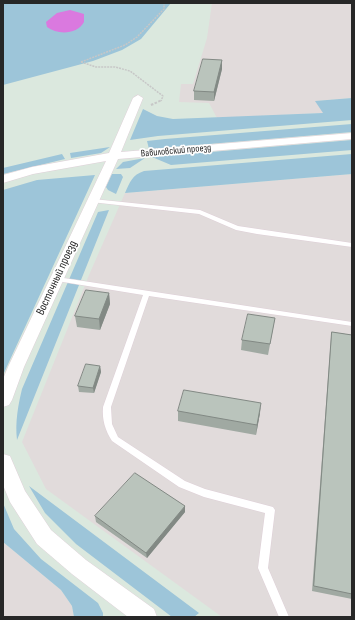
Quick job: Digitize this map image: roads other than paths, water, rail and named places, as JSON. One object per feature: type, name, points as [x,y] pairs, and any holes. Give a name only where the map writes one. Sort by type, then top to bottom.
[{"type":"street","name":"Восточный проезд","points":[[3,400],[16,367],[114,156],[138,98]]},
{"type":"street","name":"Вавиловский проезд","points":[[3,179],[47,168],[114,156],[352,136]]},
{"type":"street","points":[[3,462],[17,496],[44,536],[79,567],[139,615]]},
{"type":"lane","points":[[93,201],[200,212],[236,228],[352,245]]},
{"type":"lane","points":[[57,279],[352,324]]},
{"type":"lane","points":[[147,293],[107,407],[106,418],[108,429],[115,439],[182,484],[215,496],[270,510],[263,568],[284,617]]}]
